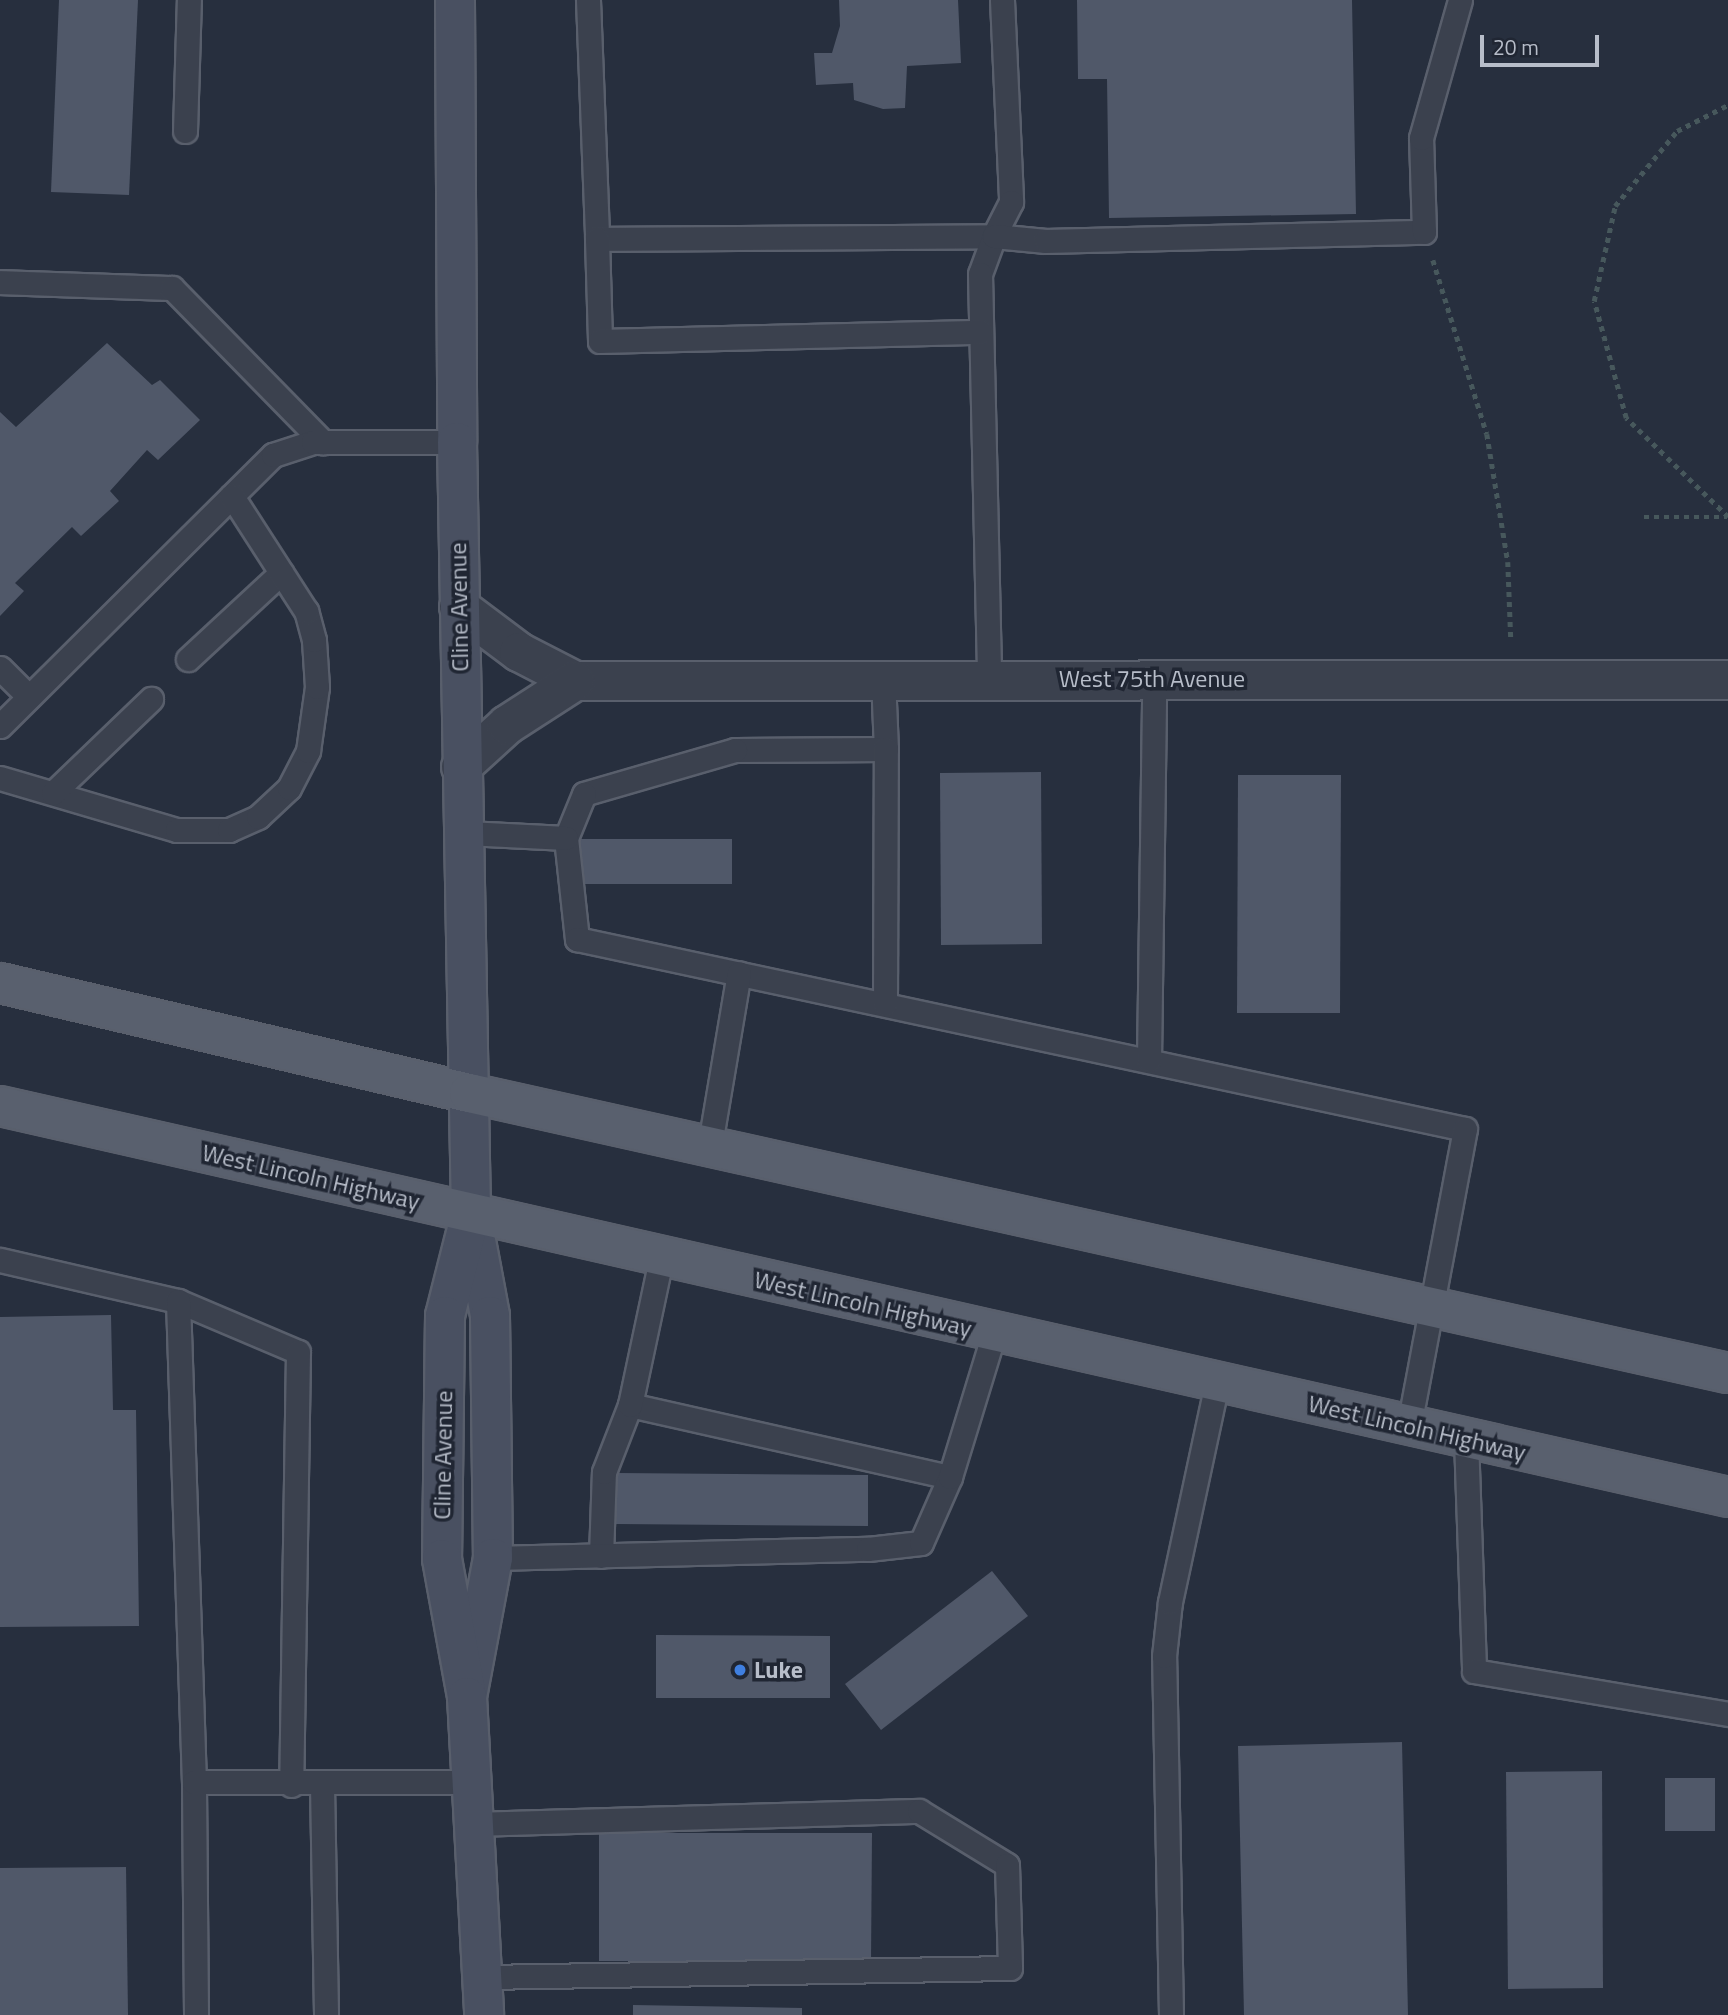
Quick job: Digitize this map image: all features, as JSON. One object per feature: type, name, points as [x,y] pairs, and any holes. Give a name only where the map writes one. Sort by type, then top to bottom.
[{"type":"main road","points":[[0,983],[469,1093],[710,1144],[1728,1373]]},
{"type":"main road","name":"West Lincoln Highway","points":[[0,1106],[661,1259],[1728,1497]]},
{"type":"street","name":"Cline Avenue","points":[[455,0],[461,767],[466,834],[471,1214],[490,1316],[493,1558],[467,1697]]},
{"type":"street","name":"West 75th Avenue","points":[[459,607],[519,652],[575,681],[883,678],[1728,680]]},
{"type":"street","points":[[461,767],[507,725],[575,681]]},
{"type":"street","name":"Cline Avenue","points":[[471,1214],[445,1316],[442,1559],[467,1697],[476,1824],[484,2015]]},
{"type":"lane","points":[[185,131],[189,0]]},
{"type":"lane","points":[[588,0],[600,341],[981,332]]},
{"type":"lane","points":[[989,678],[980,274],[994,236],[1011,202],[1002,0]]},
{"type":"lane","points":[[597,239],[994,236],[1045,241],[1424,232],[1421,138],[1460,0]]},
{"type":"lane","points":[[0,282],[172,288],[323,442]]},
{"type":"lane","points":[[0,726],[273,455],[323,442],[457,442]]},
{"type":"lane","points":[[0,778],[177,830],[229,830],[258,817],[289,789],[308,751],[317,687],[314,640],[306,611],[232,496]]},
{"type":"lane","points":[[188,659],[281,573]]},
{"type":"lane","points":[[0,668],[29,697]]},
{"type":"lane","points":[[883,678],[886,749],[885,1004]]},
{"type":"lane","points":[[1150,1060],[1154,679]]},
{"type":"lane","points":[[53,793],[151,698]]},
{"type":"lane","points":[[886,749],[734,750],[584,794],[566,838],[577,939],[1465,1129],[1409,1426]]},
{"type":"lane","points":[[466,834],[566,838]]},
{"type":"lane","points":[[710,1144],[740,973]]},
{"type":"lane","points":[[601,1556],[604,1472],[630,1405],[661,1259]]},
{"type":"lane","points":[[0,1260],[178,1301],[298,1352],[291,1785]]},
{"type":"lane","points":[[178,1301],[194,1782],[196,2015]]},
{"type":"lane","points":[[493,1558],[868,1549],[921,1544],[950,1477],[994,1333]]},
{"type":"lane","points":[[1171,2015],[1164,1656],[1170,1602],[1217,1383]]},
{"type":"lane","points":[[630,1405],[950,1477]]},
{"type":"lane","points":[[1466,1439],[1474,1671],[1728,1714]]},
{"type":"lane","points":[[194,1782],[291,1785],[472,1782]]},
{"type":"lane","points":[[321,1784],[326,2015]]},
{"type":"lane","points":[[476,1824],[919,1811],[1007,1865],[1010,1968],[483,1977]]},
{"type":"path","points":[[1728,105],[1677,131],[1615,206],[1594,301],[1626,418],[1728,517]]},
{"type":"path","points":[[1424,232],[1487,434],[1508,562],[1513,679]]},
{"type":"path","points":[[1644,517],[1728,517]]},
{"type":"building","points":[[59,0],[138,0],[129,195],[51,192]]},
{"type":"building","points":[[839,0],[958,0],[961,63],[907,66],[905,108],[883,109],[854,100],[853,83],[816,85],[814,53],[832,53],[840,26]]},
{"type":"building","points":[[1077,0],[1352,0],[1356,214],[1109,218],[1107,79],[1078,79]]},
{"type":"building","points":[[107,343],[152,385],[160,380],[200,420],[158,460],[147,450],[110,491],[119,501],[81,536],[72,527],[15,583],[24,591],[0,616],[0,412],[16,427]]},
{"type":"building","points":[[1041,772],[1042,944],[941,945],[940,773]]},
{"type":"building","points":[[1238,775],[1341,775],[1340,1013],[1237,1013]]},
{"type":"building","points":[[578,839],[732,839],[732,884],[578,884]]},
{"type":"building","points":[[111,1315],[113,1410],[136,1410],[139,1626],[0,1627],[0,1317]]},
{"type":"building","points":[[617,1473],[868,1475],[868,1526],[616,1524]]},
{"type":"building","points":[[992,1571],[1028,1616],[881,1730],[845,1684]]},
{"type":"building","points":[[656,1635],[830,1636],[830,1698],[656,1698]]},
{"type":"building","points":[[1402,1742],[1408,2015],[1244,2015],[1238,1746]]},
{"type":"building","points":[[1602,1771],[1603,1988],[1508,1989],[1506,1772]]},
{"type":"building","points":[[1665,1778],[1715,1778],[1715,1831],[1665,1831]]},
{"type":"building","points":[[599,1833],[872,1833],[871,1962],[599,1961]]},
{"type":"building","points":[[126,1867],[128,2015],[0,2015],[0,1868]]},
{"type":"building","points":[[633,2005],[802,2008],[802,2015],[633,2015]]},
{"type":"place","name":"Luke","points":[[740,1670]]}]
